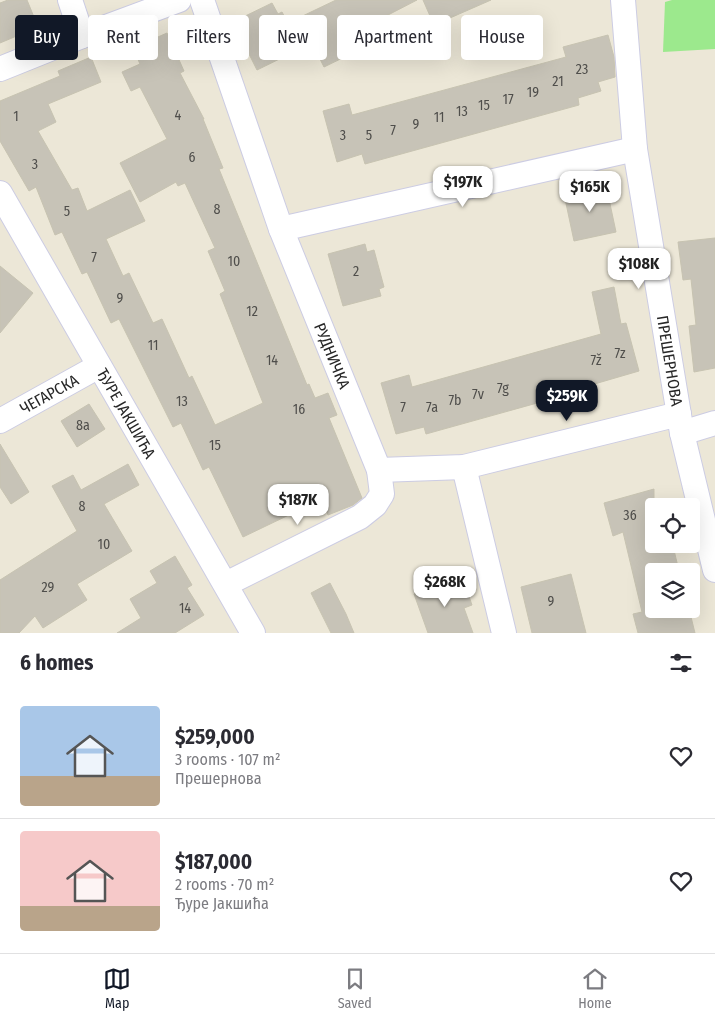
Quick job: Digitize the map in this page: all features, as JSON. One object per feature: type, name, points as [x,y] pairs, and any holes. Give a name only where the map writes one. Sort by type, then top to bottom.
[{"type":"street","points":[[70,0],[82,36]]},
{"type":"street","points":[[0,69],[179,0]]},
{"type":"street","name":"РУДНИЧКА","points":[[202,0],[281,229],[379,470],[382,494],[375,505],[360,517],[226,584]]},
{"type":"street","name":"ПРЕШЕРНОВА","points":[[623,0],[635,149],[680,424],[715,570]]},
{"type":"street","points":[[281,229],[635,149]]},
{"type":"street","name":"ЂУРЕ ЈАКШИЋА","points":[[0,193],[253,633]]},
{"type":"street","name":"ЧЕГАРСКА","points":[[0,421],[99,366]]},
{"type":"street","points":[[379,470],[464,467],[680,424],[715,424]]},
{"type":"street","points":[[464,467],[504,633]]},
{"type":"green space","points":[[672,0],[715,0],[715,49],[663,52],[665,2]]},
{"type":"building","points":[[8,0],[27,0],[33,15],[15,15],[15,37],[0,43],[0,3]]},
{"type":"building","points":[[336,0],[417,0],[388,15],[337,15],[338,60],[324,67],[320,60],[327,60],[327,15],[305,15]]},
{"type":"building","points":[[423,0],[491,0],[451,18],[451,15],[430,15]]},
{"type":"building","points":[[272,3],[278,14],[282,12],[284,15],[259,15],[259,60],[277,60],[257,70],[249,54],[249,15],[247,15]]},
{"type":"building","points":[[167,33],[168,60],[179,60],[184,71],[180,73],[204,119],[223,168],[219,169],[307,385],[309,384],[315,398],[328,393],[337,415],[329,418],[362,498],[353,505],[328,515],[324,504],[295,516],[293,513],[243,537],[209,467],[203,470],[181,423],[173,427],[119,319],[111,323],[87,272],[82,274],[62,232],[55,235],[36,187],[29,191],[0,141],[0,101],[60,76],[58,71],[88,58],[88,60],[92,60],[101,82],[48,104],[56,122],[38,131],[72,190],[78,188],[87,211],[130,190],[145,221],[106,239],[123,276],[129,273],[153,323],[162,319],[189,378],[192,376],[215,425],[263,403],[220,294],[225,291],[208,251],[215,248],[185,183],[178,186],[176,182],[140,202],[120,163],[167,139],[140,87],[131,91],[122,72],[140,64],[138,60],[158,60],[158,37]]},
{"type":"building","points":[[608,35],[614,57],[615,77],[598,82],[601,91],[578,98],[579,105],[365,164],[362,154],[337,162],[323,111],[349,104],[352,115],[566,57],[563,47]]},
{"type":"building","points":[[606,185],[616,232],[574,241],[564,194]]},
{"type":"building","points":[[715,238],[715,368],[694,372],[689,326],[696,325],[691,279],[683,280],[678,242]]},
{"type":"building","points":[[365,244],[367,252],[374,250],[384,287],[379,289],[381,296],[343,306],[328,254]]},
{"type":"building","points":[[0,266],[33,293],[0,333]]},
{"type":"building","points":[[614,287],[621,324],[626,323],[639,371],[591,385],[591,388],[426,434],[424,427],[396,434],[381,383],[409,375],[412,387],[601,334],[592,292]]},
{"type":"building","points":[[89,404],[105,429],[77,447],[61,421]]},
{"type":"building","points":[[0,444],[29,492],[11,504],[0,487]]},
{"type":"building","points":[[128,464],[139,485],[104,504],[132,551],[77,584],[87,600],[43,628],[35,616],[19,633],[0,633],[0,580],[77,531],[52,486],[73,475],[81,490]]},
{"type":"building","points":[[654,489],[654,498],[645,498],[645,553],[675,553],[677,563],[645,563],[645,618],[691,618],[695,633],[638,633],[633,614],[642,612],[623,532],[613,536],[604,503]]},
{"type":"building","points":[[175,556],[192,585],[187,588],[204,615],[175,633],[117,633],[141,618],[130,599],[157,583],[150,571]]},
{"type":"building","points":[[571,574],[586,633],[532,633],[521,587]]},
{"type":"building","points":[[462,577],[472,605],[464,608],[473,633],[428,633],[414,594]]},
{"type":"building","points":[[330,583],[354,633],[331,633],[311,593]]}]
